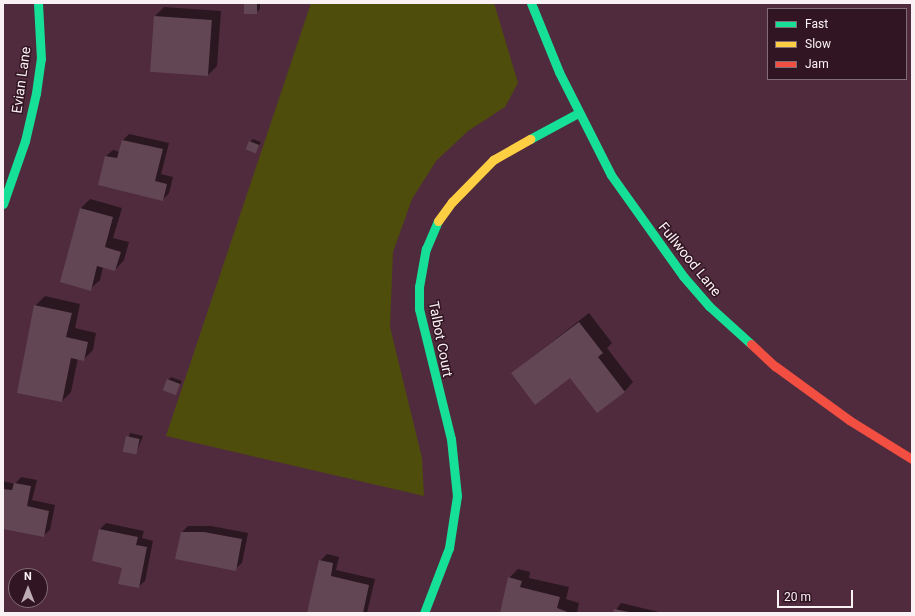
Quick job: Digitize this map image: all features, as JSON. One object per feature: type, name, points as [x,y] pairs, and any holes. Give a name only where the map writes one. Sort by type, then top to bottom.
[{"type":"street","name":"Evian Lane","points":[[3,204],[25,141],[36,93],[41,59],[38,3]]},
{"type":"street","name":"Fullwood Lane","points":[[531,3],[578,113],[615,182],[659,245],[709,306],[775,366],[812,395],[912,459]]},
{"type":"street","name":"Talbot Court","points":[[424,613],[449,548],[457,496],[451,439],[418,309],[418,287],[426,249],[438,221],[452,202],[493,160],[578,113]]},
{"type":"shaded area","points":[[311,3],[494,3],[518,83],[505,107],[468,131],[436,161],[412,199],[393,252],[390,327],[422,458],[424,496],[166,436]]},
{"type":"building","points":[[244,3],[257,3],[257,14],[244,14]]},
{"type":"building","points":[[154,16],[212,20],[208,76],[150,72]]},
{"type":"building","points":[[122,140],[163,149],[155,181],[167,184],[163,201],[98,185],[105,156],[117,158]]},
{"type":"building","points":[[249,141],[259,145],[256,153],[246,149]]},
{"type":"building","points":[[80,208],[113,217],[105,247],[121,252],[115,271],[97,266],[91,291],[60,282]]},
{"type":"building","points":[[34,305],[72,313],[66,337],[88,342],[84,361],[71,358],[62,402],[17,393]]},
{"type":"building","points":[[579,322],[603,353],[598,357],[625,392],[597,413],[570,378],[535,405],[511,373]]},
{"type":"building","points":[[167,379],[180,384],[176,395],[163,390]]},
{"type":"building","points":[[126,436],[140,439],[136,455],[123,452]]},
{"type":"building","points":[[14,483],[31,486],[27,506],[49,511],[44,537],[3,529],[3,489],[12,490]]},
{"type":"building","points":[[99,529],[138,537],[136,545],[147,547],[139,588],[118,584],[122,568],[92,561]]},
{"type":"building","points":[[181,532],[204,532],[242,539],[236,571],[175,559]]},
{"type":"building","points":[[319,560],[333,563],[331,576],[369,585],[363,613],[307,613]]},
{"type":"building","points":[[508,577],[522,581],[520,587],[560,597],[557,608],[570,613],[500,613]]},
{"type":"building","points":[[614,609],[629,612],[629,613],[613,613]]},
{"type":"traffic: fast","points":[[3,204],[25,141],[36,93],[41,59],[38,3]]},
{"type":"traffic: fast","points":[[531,3],[559,72],[611,175],[683,276],[709,306],[751,344]]},
{"type":"traffic: fast","points":[[530,139],[578,113]]},
{"type":"traffic: fast","points":[[424,613],[449,548],[457,496],[451,439],[419,309],[419,287],[426,249],[438,221]]},
{"type":"traffic: slow","points":[[438,221],[452,202],[493,160],[530,139]]},
{"type":"traffic: jam","points":[[751,344],[775,366],[849,420],[912,459]]}]
